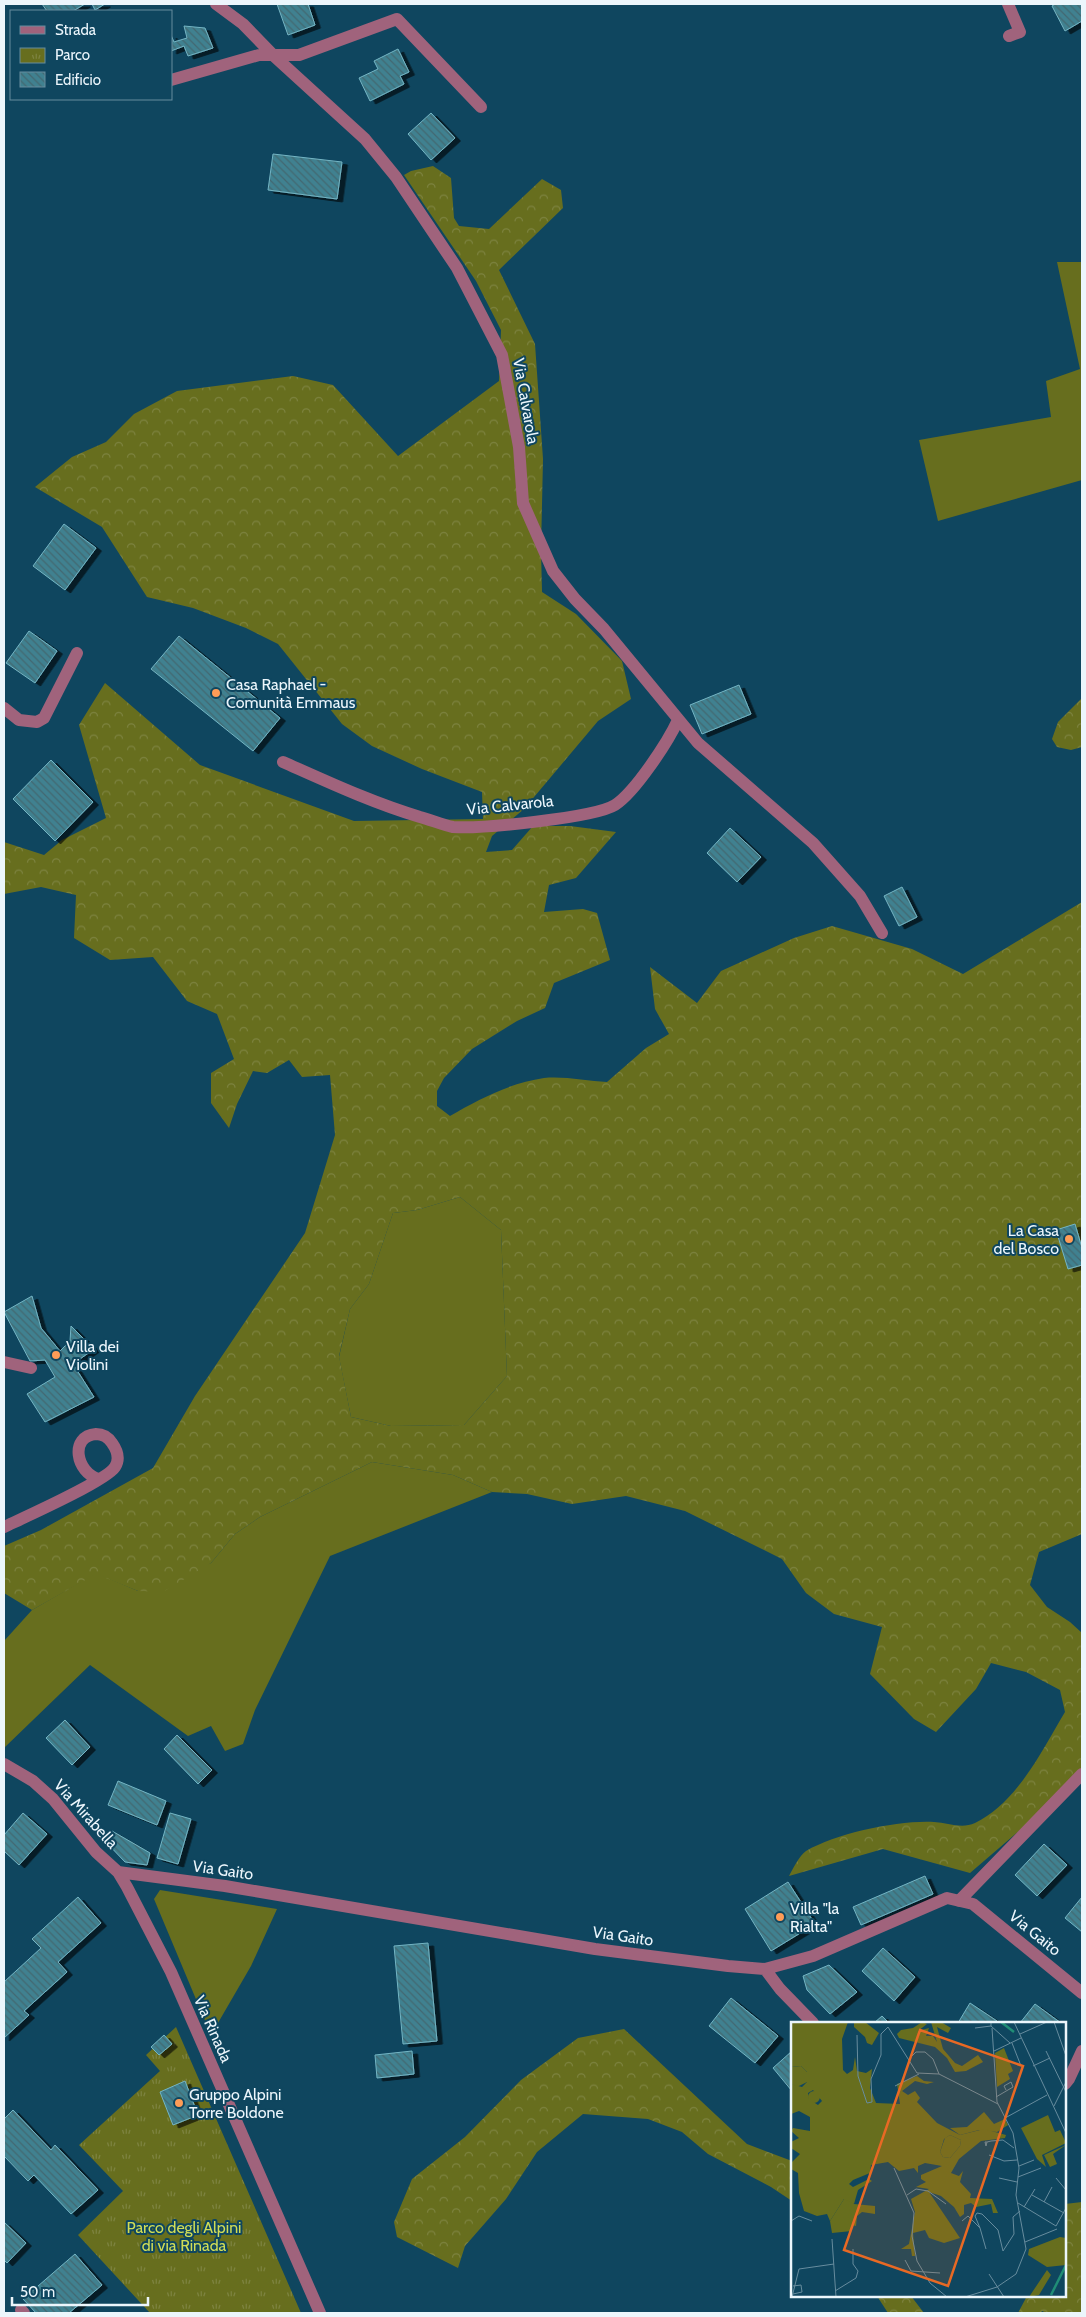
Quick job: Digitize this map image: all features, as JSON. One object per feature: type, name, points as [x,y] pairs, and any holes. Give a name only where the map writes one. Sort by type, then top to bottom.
[{"type":"street","name":"Via Calvarola","points":[[216,4],[243,24],[274,56],[365,140],[396,176],[457,268],[502,355],[519,447],[523,504],[553,571],[575,599],[604,628],[698,743],[813,843],[860,896],[882,933]]},
{"type":"street","points":[[1008,4],[1020,32],[1009,36]]},
{"type":"street","points":[[172,80],[259,55],[299,55],[397,19],[482,107]]},
{"type":"street","points":[[4,708],[19,720],[38,722],[44,718],[77,653]]},
{"type":"street","name":"Via Calvarola","points":[[283,762],[361,796],[417,816],[453,826],[496,826],[586,814],[614,805],[624,798],[656,757],[678,720]]},
{"type":"street","points":[[4,1362],[31,1368]]},
{"type":"street","points":[[4,1527],[100,1479]]},
{"type":"street","name":"Via Mirabella","points":[[4,1764],[33,1781],[53,1799],[96,1852],[118,1872]]},
{"type":"street","points":[[959,1901],[1082,1774]]},
{"type":"street","name":"Via Gaito","points":[[118,1872],[225,1886],[594,1949],[728,1966],[765,1968],[813,1956],[947,1898],[973,1904],[1082,1993]]},
{"type":"street","name":"Via Rinada","points":[[118,1872],[170,1972],[320,2313]]},
{"type":"street","points":[[765,1968],[780,1989],[812,2022]]},
{"type":"street","points":[[1066,2083],[1070,2079],[1082,2051]]},
{"type":"green space","points":[[433,166],[451,178],[454,218],[459,226],[489,229],[542,179],[561,190],[563,208],[499,270],[535,344],[543,459],[542,592],[576,614],[622,661],[631,699],[598,721],[524,809],[492,836],[486,852],[512,850],[533,826],[570,826],[616,832],[576,878],[549,885],[544,912],[583,909],[597,913],[610,960],[554,983],[545,1008],[517,1021],[472,1049],[444,1078],[437,1091],[437,1106],[450,1116],[495,1092],[531,1080],[544,1078],[607,1082],[646,1048],[669,1034],[655,1009],[650,967],[697,1003],[721,971],[794,938],[832,926],[912,949],[963,974],[1082,902],[1082,1534],[1039,1552],[1030,1585],[1047,1607],[1070,1622],[1082,1633],[1082,1777],[970,1873],[883,1849],[789,1876],[803,1853],[851,1833],[904,1823],[920,1822],[965,1826],[975,1823],[990,1814],[1004,1802],[1028,1774],[1065,1712],[1060,1690],[1026,1672],[991,1663],[976,1689],[936,1732],[914,1719],[870,1674],[882,1627],[834,1614],[806,1593],[782,1559],[685,1511],[626,1496],[572,1504],[527,1494],[492,1492],[453,1475],[372,1462],[260,1517],[235,1534],[211,1563],[163,1592],[138,1591],[96,1574],[32,1610],[4,1593],[4,1546],[41,1530],[153,1468],[195,1396],[305,1233],[335,1135],[330,1075],[302,1077],[289,1060],[267,1073],[253,1071],[237,1104],[229,1128],[211,1103],[211,1073],[234,1059],[217,1014],[187,1001],[153,957],[110,960],[74,938],[76,895],[41,887],[4,894],[4,842],[44,855],[62,840],[106,818],[79,725],[105,683],[200,765],[354,821],[483,819],[482,792],[422,769],[372,746],[342,724],[278,644],[246,628],[193,608],[147,597],[102,527],[35,487],[72,457],[106,442],[134,414],[177,391],[293,376],[333,385],[398,456],[499,381],[501,330],[476,281],[404,175],[411,171]],"holes":[[[460,1197],[501,1230],[507,1376],[464,1425],[391,1426],[351,1417],[339,1356],[350,1309],[369,1284],[393,1213],[417,1210]]]},
{"type":"green space","points":[[1057,262],[1082,262],[1082,480],[938,521],[919,440],[1051,417],[1046,381],[1080,369]]},
{"type":"green space","points":[[1082,698],[1082,747],[1071,750],[1057,747],[1052,739],[1058,722]]},
{"type":"green space","points":[[460,1197],[501,1230],[507,1376],[464,1425],[391,1426],[351,1417],[339,1357],[350,1309],[369,1284],[393,1213],[417,1210]]},
{"type":"green space","points":[[372,1462],[453,1475],[492,1492],[330,1556],[255,1710],[243,1744],[225,1751],[211,1726],[188,1736],[90,1665],[4,1748],[4,1641],[32,1610],[96,1573],[138,1591],[211,1563],[235,1534],[260,1517]]},
{"type":"green space","points":[[160,1890],[277,1909],[251,1966],[211,2035],[154,1899]]},
{"type":"green space","name":"Parco degli Alpini di via Rinada","points":[[176,2027],[301,2313],[150,2313],[78,2235],[123,2191],[79,2145],[160,2071],[146,2055]]},
{"type":"green space","points":[[624,2029],[747,2144],[791,2161],[791,2200],[771,2187],[708,2154],[682,2132],[648,2119],[583,2114],[537,2152],[506,2199],[465,2246],[458,2268],[397,2237],[394,2222],[412,2179],[465,2137],[521,2080],[578,2038]]},
{"type":"green space","points":[[1082,2202],[1082,2313],[1046,2313],[1042,2311],[1041,2313],[1018,2313],[1026,2297],[1066,2297],[1066,2204]]},
{"type":"green space","points":[[878,2297],[912,2297],[924,2313],[888,2313]]},
{"type":"building","points":[[42,4],[85,4],[75,10],[46,10]]},
{"type":"building","points":[[92,4],[105,4],[95,10]]},
{"type":"building","points":[[277,4],[308,4],[315,25],[288,35]]},
{"type":"building","points":[[1055,4],[1082,4],[1082,21],[1065,31],[1052,6]]},
{"type":"building","points":[[184,26],[205,28],[213,48],[188,56],[184,46],[172,51],[172,37],[174,42],[187,38]]},
{"type":"building","points":[[398,49],[409,72],[400,76],[404,84],[370,101],[359,78],[378,69],[374,61]]},
{"type":"building","points":[[431,113],[455,138],[431,160],[408,134]]},
{"type":"building","points":[[273,154],[342,162],[337,199],[268,190]]},
{"type":"building","points":[[64,524],[96,548],[65,590],[33,566]]},
{"type":"building","points":[[29,631],[57,651],[35,683],[6,663]]},
{"type":"building","name":"Casa Raphael - Comunità Emmaus","points":[[179,636],[280,718],[253,751],[151,669]]},
{"type":"building","points":[[739,685],[751,714],[702,734],[690,705]]},
{"type":"building","points":[[51,760],[93,802],[55,841],[13,799]]},
{"type":"building","points":[[730,828],[761,857],[737,882],[707,853]]},
{"type":"building","points":[[902,887],[917,917],[899,926],[884,896]]},
{"type":"building","name":"La Casa del Bosco","points":[[1075,1224],[1082,1248],[1082,1265],[1068,1269],[1056,1230]]},
{"type":"building","name":"Villa dei Violini","points":[[32,1296],[41,1328],[60,1351],[70,1341],[71,1326],[94,1349],[73,1364],[94,1397],[45,1422],[27,1394],[55,1377],[45,1360],[30,1361],[4,1312]]},
{"type":"building","points":[[65,1720],[90,1747],[72,1765],[46,1738]]},
{"type":"building","points":[[177,1735],[212,1770],[198,1784],[164,1749]]},
{"type":"building","points":[[118,1781],[166,1801],[157,1825],[108,1805]]},
{"type":"building","points":[[23,1813],[47,1834],[19,1865],[4,1851],[4,1835]]},
{"type":"building","points":[[170,1813],[191,1819],[178,1864],[157,1858]]},
{"type":"building","points":[[112,1831],[150,1853],[147,1865],[125,1862],[105,1841]]},
{"type":"building","points":[[1044,1844],[1067,1865],[1037,1896],[1015,1875]]},
{"type":"building","points":[[925,1876],[933,1894],[861,1925],[853,1907]]},
{"type":"building","name":"Villa \"la Rialta\"","points":[[788,1882],[815,1924],[771,1951],[745,1909]]},
{"type":"building","points":[[78,1897],[101,1923],[58,1962],[67,1972],[24,2011],[29,2015],[4,2038],[4,1982],[41,1948],[32,1939]]},
{"type":"building","points":[[1082,1897],[1082,1932],[1065,1918]]},
{"type":"building","points":[[428,1943],[437,2041],[403,2044],[394,1946]]},
{"type":"building","points":[[883,1948],[915,1977],[894,2001],[862,1971]]},
{"type":"building","points":[[829,1965],[857,1992],[830,2014],[807,1990],[803,1976]]},
{"type":"building","points":[[731,1998],[778,2036],[755,2063],[709,2026]]},
{"type":"building","points":[[970,2003],[997,2021],[996,2022],[959,2022]]},
{"type":"building","points":[[1035,2004],[1060,2022],[1021,2022]]},
{"type":"building","points":[[882,2016],[888,2022],[875,2022]]},
{"type":"building","points":[[164,2035],[172,2044],[159,2055],[151,2047]]},
{"type":"building","points":[[412,2051],[414,2074],[377,2078],[375,2055]]},
{"type":"building","points":[[791,2052],[791,2090],[773,2068]]},
{"type":"building","name":"Gruppo Alpini Torre Boldone","points":[[185,2081],[198,2115],[173,2125],[160,2092]]},
{"type":"building","points":[[13,2110],[51,2150],[55,2145],[98,2190],[71,2214],[34,2175],[28,2181],[4,2156],[4,2119]]},
{"type":"building","points":[[4,2222],[26,2243],[7,2263],[4,2260]]},
{"type":"building","points":[[75,2254],[102,2285],[69,2313],[36,2313],[23,2299]]},
{"type":"place","name":"Casa Raphael - Comunità Emmaus","points":[[216,693]]},
{"type":"place","name":"La Casa del Bosco","points":[[1069,1239]]},
{"type":"place","name":"Villa dei Violini","points":[[56,1355]]},
{"type":"place","name":"Villa \"la Rialta\"","points":[[780,1917]]},
{"type":"place","name":"Gruppo Alpini Torre Boldone","points":[[179,2103]]}]
